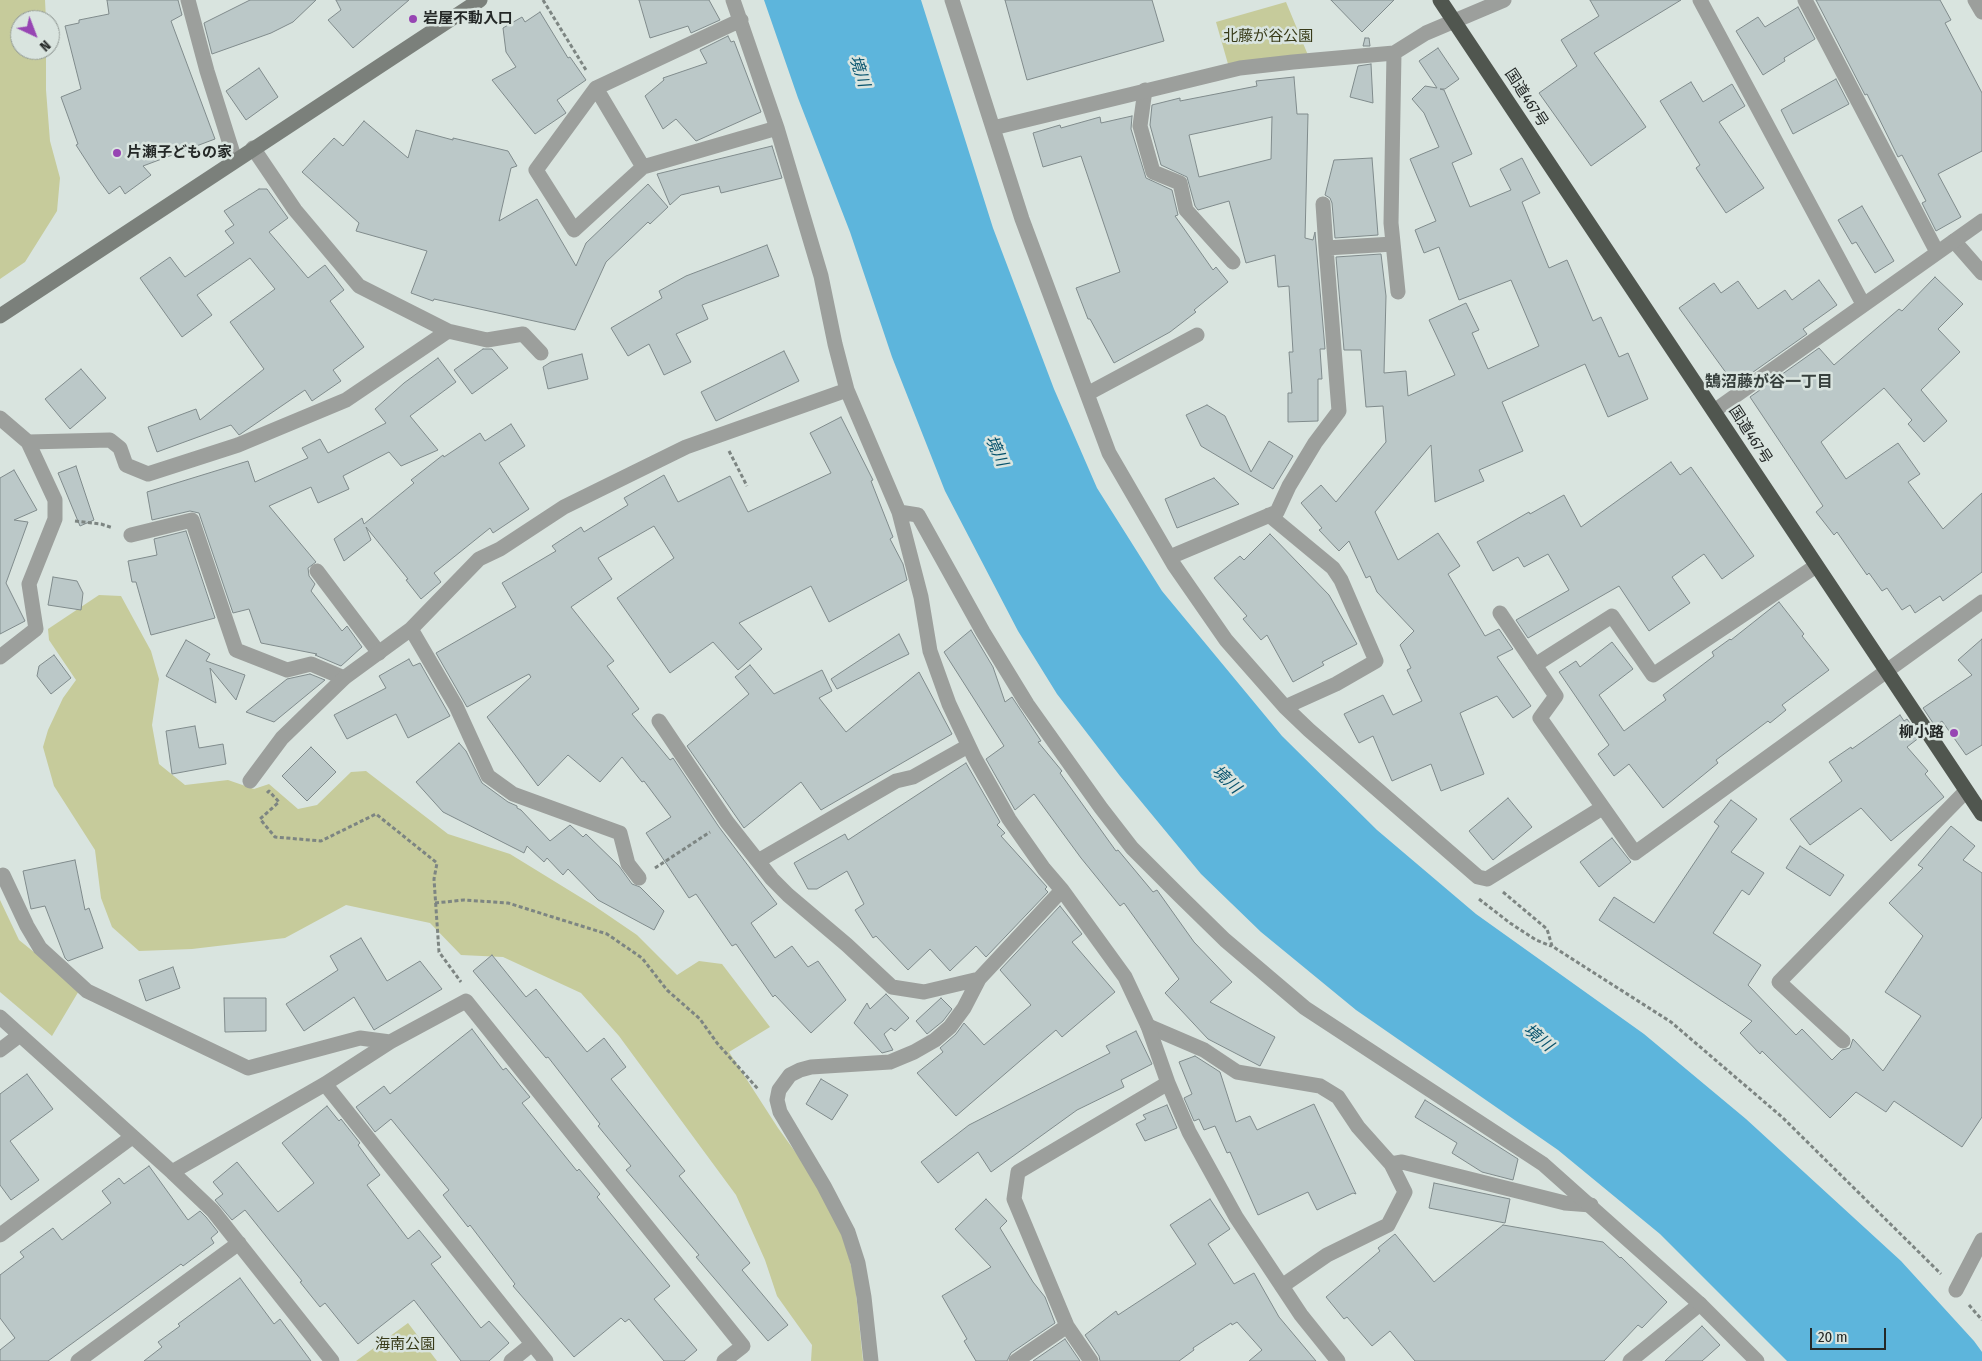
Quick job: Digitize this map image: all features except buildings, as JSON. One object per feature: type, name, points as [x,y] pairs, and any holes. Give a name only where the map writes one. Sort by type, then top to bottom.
[{"type":"highway","name":"国道467号","points":[[1440,0],[1982,814]]},
{"type":"street","points":[[188,0],[207,72],[235,160]]},
{"type":"street","points":[[0,316],[480,0]]},
{"type":"street","points":[[733,0],[777,128],[821,276],[847,390],[899,512],[921,597],[930,651],[949,704],[968,746],[1009,819],[1125,977],[1148,1026],[1168,1083],[1189,1132],[1236,1217],[1301,1315],[1338,1361]]},
{"type":"street","points":[[952,0],[1026,228],[1109,453],[1170,557],[1226,640],[1285,707],[1478,877],[1487,878],[1602,808]]},
{"type":"street","points":[[993,128],[1240,68],[1394,53],[1426,32],[1504,0]]},
{"type":"street","points":[[1700,0],[1863,304]]},
{"type":"street","points":[[1805,0],[1937,252]]},
{"type":"street","points":[[1975,0],[1982,12]]},
{"type":"street","points":[[741,20],[596,88],[536,170],[574,230],[643,167],[777,128]]},
{"type":"street","points":[[1394,53],[1391,224],[1398,292]]},
{"type":"street","points":[[596,88],[643,167]]},
{"type":"street","points":[[1145,90],[1140,126],[1152,172],[1180,183],[1186,210],[1233,262]]},
{"type":"street","points":[[253,148],[295,210],[359,286],[448,331],[487,340],[523,334],[541,353]]},
{"type":"street","points":[[1170,557],[1277,512],[1289,486],[1314,443],[1339,410],[1323,204]]},
{"type":"street","points":[[1714,411],[1982,221]]},
{"type":"street","points":[[1954,241],[1982,273]]},
{"type":"street","points":[[1326,248],[1393,244]]},
{"type":"street","points":[[28,442],[110,440],[120,448],[126,465],[148,474],[238,445],[346,400],[448,331]]},
{"type":"street","points":[[1088,394],[1197,336]]},
{"type":"street","points":[[250,781],[282,738],[344,678],[411,629],[479,559],[500,549],[564,507],[686,447],[847,390]]},
{"type":"street","points":[[0,418],[28,442],[55,500],[55,519],[29,584],[36,629],[0,657]]},
{"type":"street","points":[[899,512],[918,515],[982,632],[1027,704],[1132,848],[1179,896],[1225,940],[1305,1008],[1543,1164],[1700,1304],[1758,1361]]},
{"type":"street","points":[[1269,515],[1333,568],[1341,580],[1376,661],[1336,684],[1285,707]]},
{"type":"street","points":[[131,535],[192,520],[236,650],[287,670],[311,664],[344,678]]},
{"type":"street","points":[[1535,665],[1612,616],[1653,675],[1816,566]]},
{"type":"street","points":[[317,570],[379,653]]},
{"type":"street","points":[[1500,612],[1556,696],[1540,718],[1635,853],[1982,602]]},
{"type":"street","points":[[411,629],[456,706],[488,776],[513,794],[620,833],[628,864],[639,878]]},
{"type":"street","points":[[659,721],[727,822],[772,879],[788,896],[847,944],[892,987],[924,992],[980,979]]},
{"type":"street","points":[[758,861],[896,781],[913,777],[968,746]]},
{"type":"street","points":[[1843,1041],[1779,982],[1966,791]]},
{"type":"street","points":[[4,875],[27,926],[40,948],[87,991],[248,1068],[360,1038],[390,1042]]},
{"type":"street","points":[[871,1361],[858,1263],[848,1232],[824,1186],[780,1112],[777,1100],[778,1090],[790,1075],[800,1070],[811,1067],[890,1062],[914,1052],[935,1040],[950,1026],[964,1008],[980,979],[1062,890]]},
{"type":"street","points":[[172,1172],[325,1084],[390,1042],[466,1001],[742,1346],[724,1361]]},
{"type":"street","points":[[0,1017],[213,1211],[332,1361]]},
{"type":"street","points":[[1148,1026],[1204,1050],[1237,1072],[1320,1086],[1338,1097],[1358,1127],[1390,1164],[1406,1192],[1388,1225],[1327,1255],[1282,1286]]},
{"type":"street","points":[[0,1050],[20,1035]]},
{"type":"street","points":[[1091,1361],[1067,1326],[1014,1199],[1018,1172],[1168,1083]]},
{"type":"street","points":[[325,1084],[546,1361]]},
{"type":"street","points":[[0,1235],[132,1137]]},
{"type":"street","points":[[1390,1164],[1402,1162],[1565,1203],[1591,1205]]},
{"type":"street","points":[[1956,1290],[1982,1240]]},
{"type":"street","points":[[78,1361],[239,1243]]},
{"type":"street","points":[[1630,1361],[1700,1304]]},
{"type":"street","points":[[1016,1361],[1067,1326]]},
{"type":"street","points":[[511,1361],[532,1344]]},
{"type":"path","points":[[543,0],[596,88]]},
{"type":"path","points":[[721,435],[747,486]]},
{"type":"path","points":[[55,519],[101,524]]},
{"type":"path","points":[[250,781],[259,798],[269,792],[279,802],[260,819],[275,837],[321,841],[376,814],[437,863],[434,879],[439,952],[458,978]]},
{"type":"path","points":[[672,858],[727,822]]},
{"type":"path","points":[[1487,878],[1547,929],[1552,946],[1671,1022],[1782,1117],[1944,1278]]},
{"type":"path","points":[[435,903],[464,900],[508,904],[607,934],[642,958],[667,990],[700,1019],[717,1043],[758,1089],[778,1090]]},
{"type":"green space","points":[[0,0],[45,0],[46,10],[10,10],[10,60],[46,60],[50,141],[60,178],[57,211],[25,262],[0,279]]},
{"type":"green space","name":"北藤が谷公園","points":[[1286,2],[1310,60],[1230,71],[1216,22]]},
{"type":"green space","points":[[99,595],[121,596],[151,651],[159,679],[152,725],[159,764],[185,785],[228,780],[254,789],[269,784],[298,809],[317,805],[351,772],[366,771],[448,834],[510,854],[593,905],[637,935],[677,975],[699,961],[722,964],[770,1027],[729,1052],[778,1128],[838,1211],[855,1283],[863,1361],[811,1361],[812,1345],[777,1296],[765,1260],[736,1195],[619,1036],[581,993],[503,957],[461,955],[430,923],[346,905],[285,938],[192,949],[139,951],[112,927],[101,898],[95,850],[54,786],[43,747],[48,730],[63,698],[76,680],[49,640],[48,629]]},
{"type":"green space","points":[[0,900],[19,940],[80,989],[52,1036],[0,992]]},
{"type":"green space","name":"海南公園","points":[[408,1323],[437,1361],[356,1361]]},
{"type":"water","name":"境川","points":[[764,0],[921,0],[993,228],[1054,389],[1097,488],[1162,591],[1282,736],[1377,830],[1476,914],[1644,1034],[1746,1119],[1901,1261],[1974,1341],[1982,1352],[1982,1361],[1787,1361],[1660,1234],[1558,1150],[1356,1010],[1261,932],[1201,874],[1120,776],[1057,694],[1018,631],[945,491],[892,357],[850,232],[798,98]]},
{"type":"place","name":"岩屋不動入口","points":[[413,19]]},
{"type":"place","name":"片瀬子どもの家","points":[[117,153]]},
{"type":"place","name":"柳小路","points":[[1954,733]]},
{"type":"district","name":"鵠沼藤が谷一丁目","points":[[1769,383]]}]
